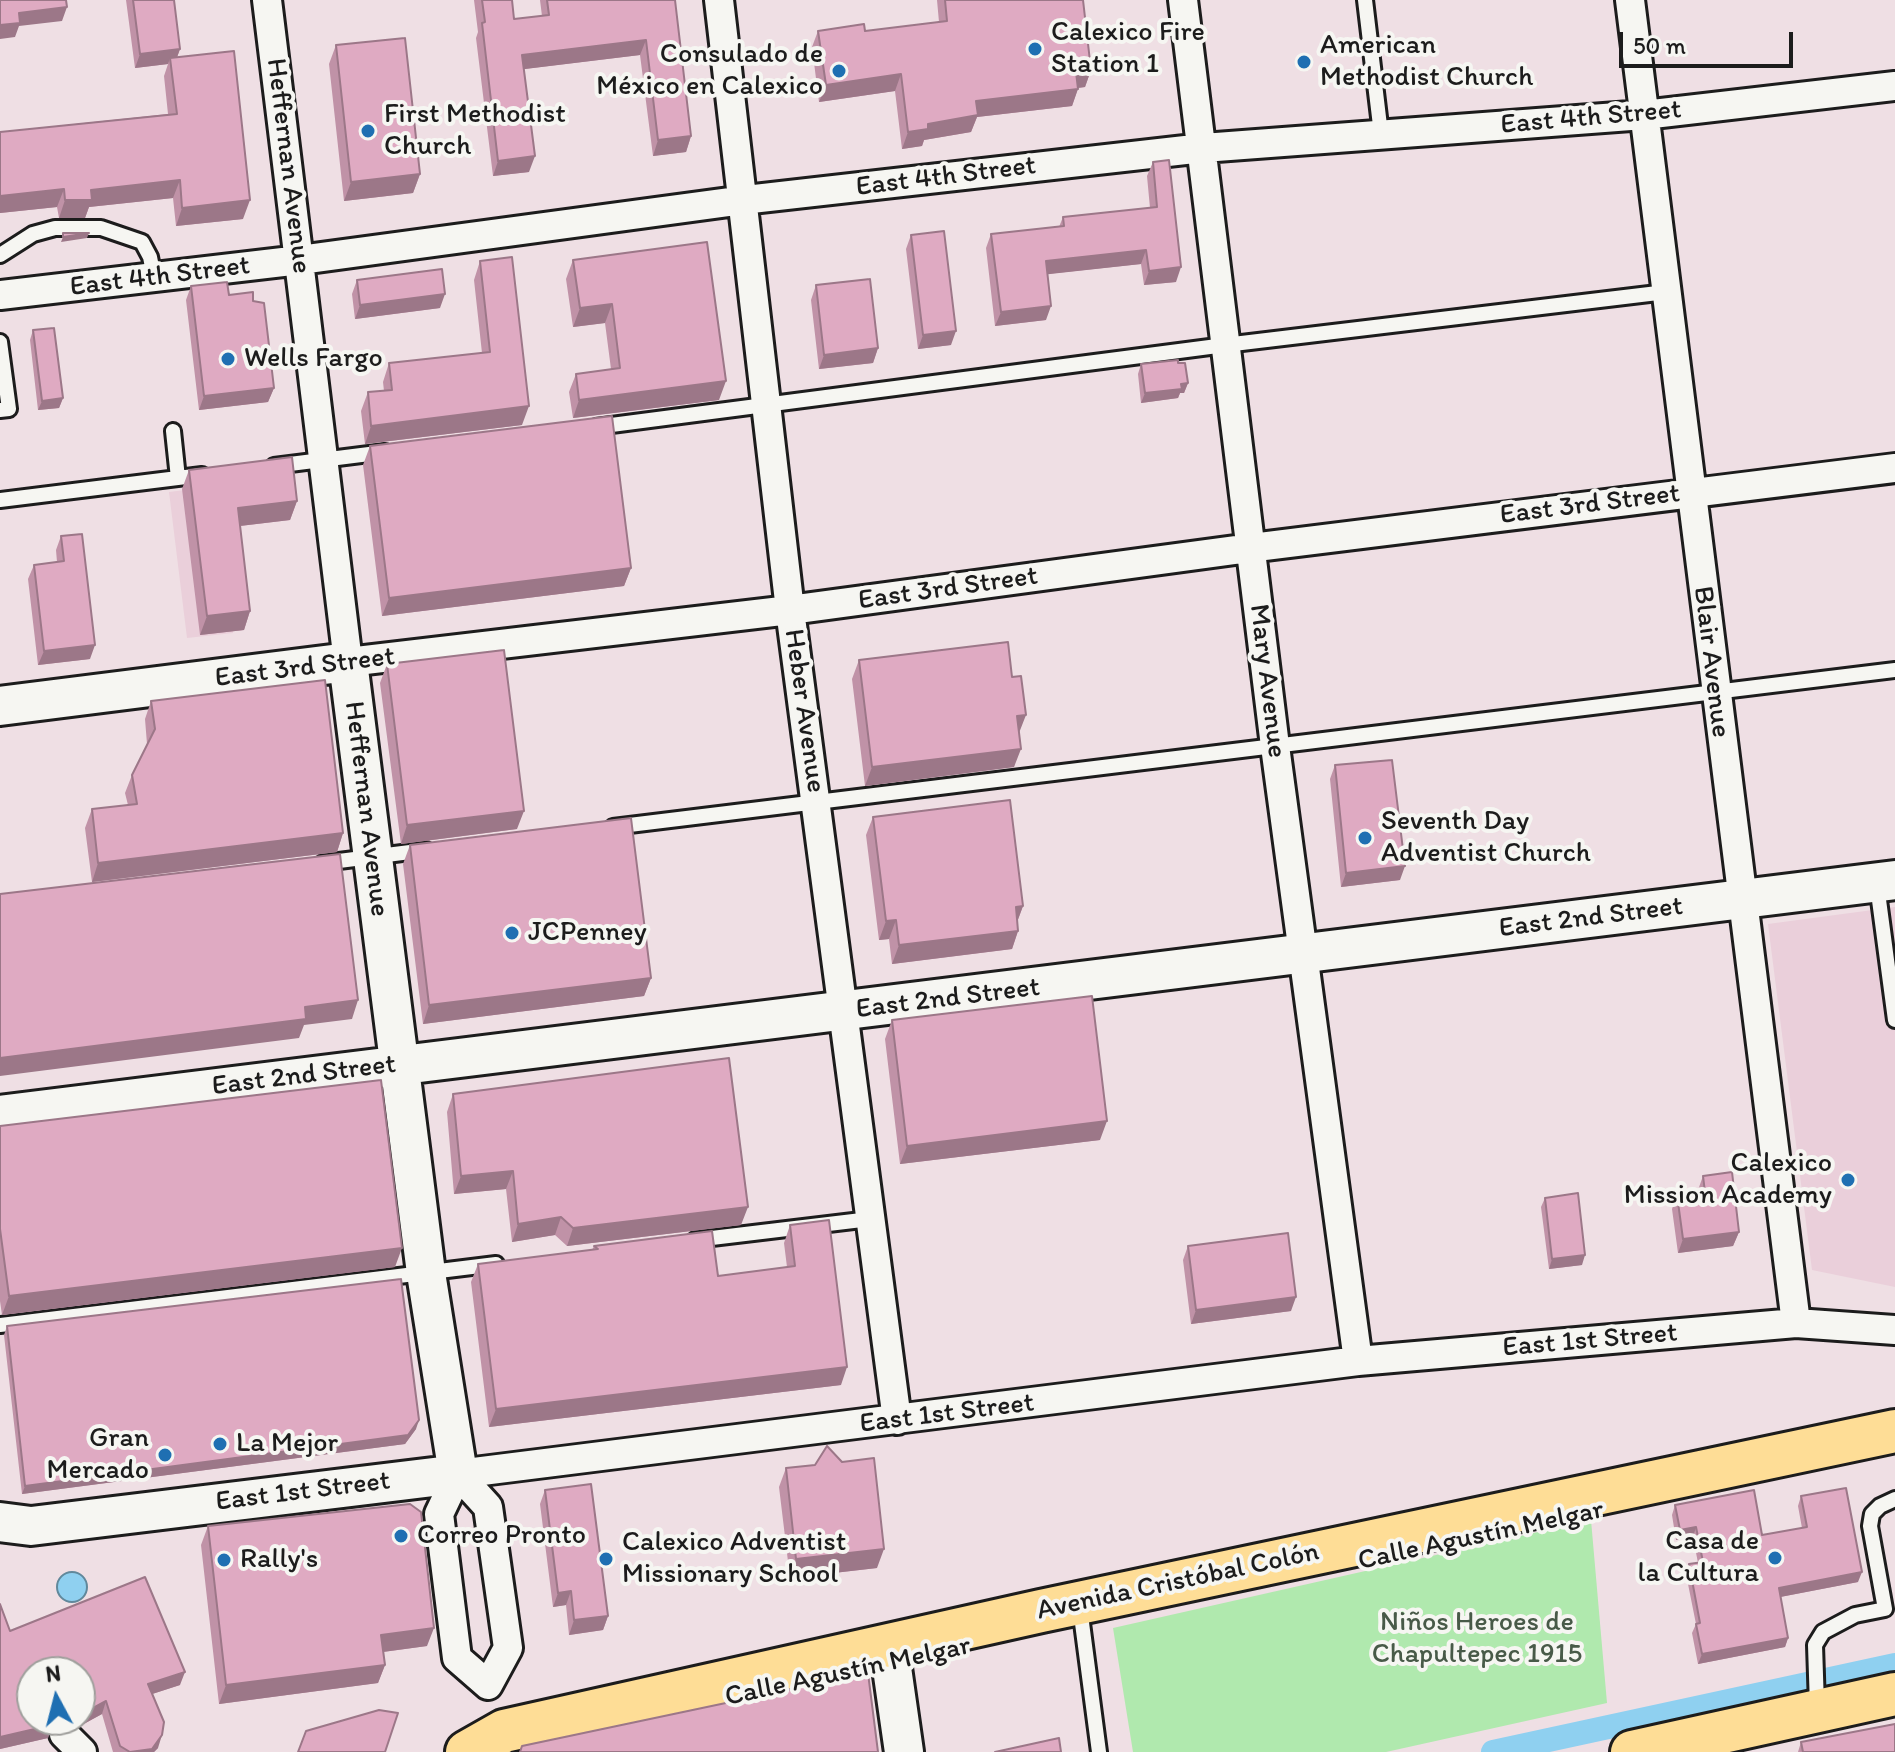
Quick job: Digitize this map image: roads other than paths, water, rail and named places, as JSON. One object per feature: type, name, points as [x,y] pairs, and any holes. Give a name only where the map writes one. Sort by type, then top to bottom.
[{"type":"main road","name":"Avenida Cristóbal Colón","points":[[467,1752],[504,1731],[534,1724],[1041,1611],[1895,1431]]},
{"type":"main road","points":[[1639,1751],[1895,1694]]},
{"type":"street","name":"Heffernan Avenue","points":[[267,0],[398,1064],[426,1273],[458,1474]]},
{"type":"street","name":"Heber Avenue","points":[[719,0],[790,610],[897,1420]]},
{"type":"street","name":"Mary Avenue","points":[[1183,0],[1275,746],[1358,1361]]},
{"type":"street","name":"Blair Avenue","points":[[1630,0],[1796,1323]]},
{"type":"street","name":"East 4th Street","points":[[0,295],[300,260],[744,200],[1203,148],[1644,115],[1895,86]]},
{"type":"street","name":"East 3rd Street","points":[[0,706],[790,610],[1250,548],[1895,468]]},
{"type":"street","name":"East 2nd Street","points":[[0,1115],[1886,881]]},
{"type":"street","name":"East 1st Street","points":[[0,1522],[31,1526],[1358,1361],[1796,1323],[1895,1330]]},
{"type":"street","name":"Calle Agustín Melgar","points":[[506,1752],[519,1744],[891,1661],[1895,1449]]},
{"type":"street","points":[[458,1474],[488,1507],[508,1648],[488,1685],[457,1658],[439,1514],[458,1474]]},
{"type":"street","points":[[891,1661],[904,1752]]},
{"type":"lane","points":[[1365,0],[1381,134]]},
{"type":"lane","points":[[0,255],[33,234],[55,228],[101,228],[142,242],[150,257],[154,277]]},
{"type":"lane","points":[[585,428],[1225,345],[1666,292]]},
{"type":"lane","points":[[0,342],[9,409],[0,410]]},
{"type":"lane","points":[[173,431],[178,478]]},
{"type":"lane","points":[[266,467],[401,450]]},
{"type":"lane","points":[[0,500],[222,472]]},
{"type":"lane","points":[[594,830],[1895,670]]},
{"type":"lane","points":[[310,865],[436,849]]},
{"type":"lane","points":[[1886,881],[1895,1020]]},
{"type":"lane","points":[[680,1242],[870,1219]]},
{"type":"lane","points":[[0,1325],[506,1263]]},
{"type":"lane","points":[[1817,1710],[1815,1645],[1823,1632],[1855,1615],[1890,1608],[1870,1526],[1872,1514],[1895,1499]]},
{"type":"lane","points":[[1082,1623],[1099,1752]]},
{"type":"water","points":[[72,1572],[83,1576],[87,1587],[83,1598],[72,1602],[61,1598],[57,1587],[61,1576]]},
{"type":"waterway","points":[[1493,1752],[1895,1665]]},
{"type":"place","name":"Calexico Fire Station 1","points":[[1035,49]]},
{"type":"place","name":"American Methodist Church","points":[[1304,62]]},
{"type":"place","name":"Consulado de México en Calexico","points":[[839,71]]},
{"type":"place","name":"First Methodist Church","points":[[368,131]]},
{"type":"place","name":"Wells Fargo","points":[[228,359]]},
{"type":"place","name":"Seventh Day Adventist Church","points":[[1365,838]]},
{"type":"place","name":"JCPenney","points":[[512,933]]},
{"type":"place","name":"Calexico Mission Academy","points":[[1848,1180]]},
{"type":"place","name":"La Mejor","points":[[220,1444]]},
{"type":"place","name":"Gran Mercado","points":[[165,1455]]},
{"type":"place","name":"Correo Pronto","points":[[401,1536]]},
{"type":"place","name":"Casa de la Cultura","points":[[1775,1558]]},
{"type":"place","name":"Calexico Adventist Missionary School","points":[[606,1559]]},
{"type":"place","name":"Rally's","points":[[224,1560]]},
{"type":"park label","name":"Niños Heroes de Chapultepec 1915","points":[[1477,1639]]}]
